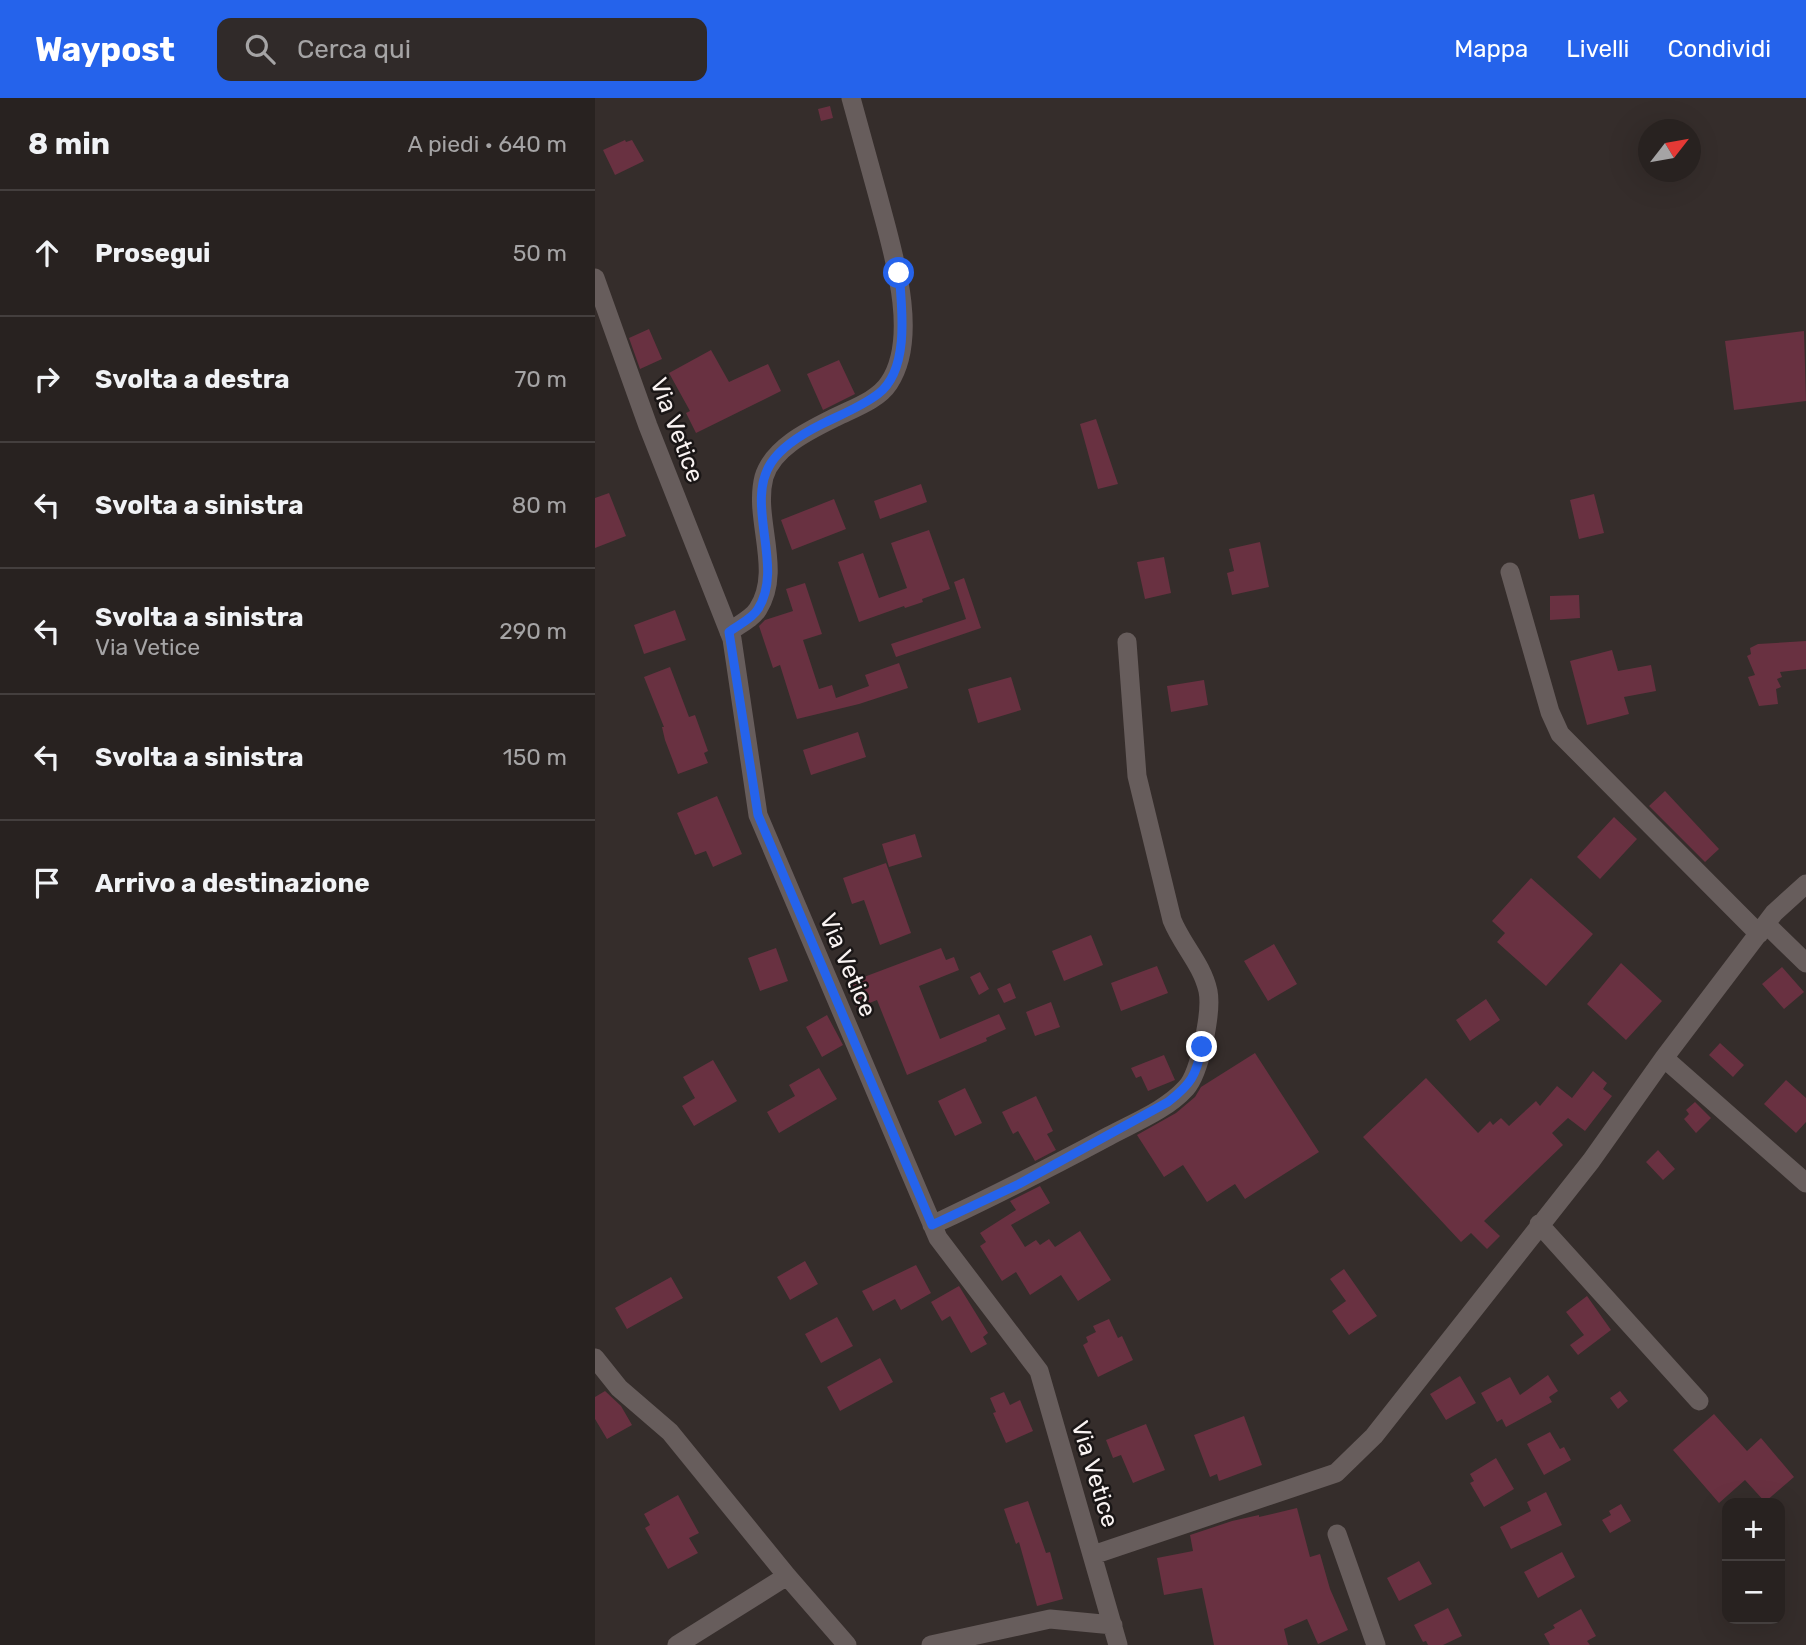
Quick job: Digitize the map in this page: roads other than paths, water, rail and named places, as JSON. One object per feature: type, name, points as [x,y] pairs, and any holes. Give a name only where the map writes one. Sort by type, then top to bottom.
[{"type":"street","points":[[729,632],[758,609],[765,591],[768,568],[762,493],[771,462],[785,448],[811,430],[879,394],[896,369],[901,344],[899,273],[852,98]]},
{"type":"street","name":"Via Vetice","points":[[595,278],[648,426],[729,632],[758,815],[938,1238],[1039,1371],[1118,1645]]},
{"type":"street","points":[[1510,572],[1550,712],[1560,734],[1762,929],[1806,963]]},
{"type":"street","points":[[932,1225],[1019,1184],[1153,1112],[1187,1088],[1197,1073],[1209,1005],[1208,992],[1197,962],[1178,935],[1172,920],[1137,776],[1127,642]]},
{"type":"street","points":[[1093,1555],[1336,1473],[1374,1436],[1591,1161],[1664,1058],[1762,929],[1806,884]]},
{"type":"street","points":[[1664,1058],[1806,1183]]},
{"type":"street","points":[[1539,1224],[1699,1401]]},
{"type":"street","points":[[595,1358],[619,1388],[670,1432],[847,1645]]},
{"type":"street","points":[[1337,1534],[1376,1645]]},
{"type":"street","points":[[677,1645],[787,1576]]},
{"type":"street","points":[[931,1645],[1050,1619],[1113,1625]]}]
